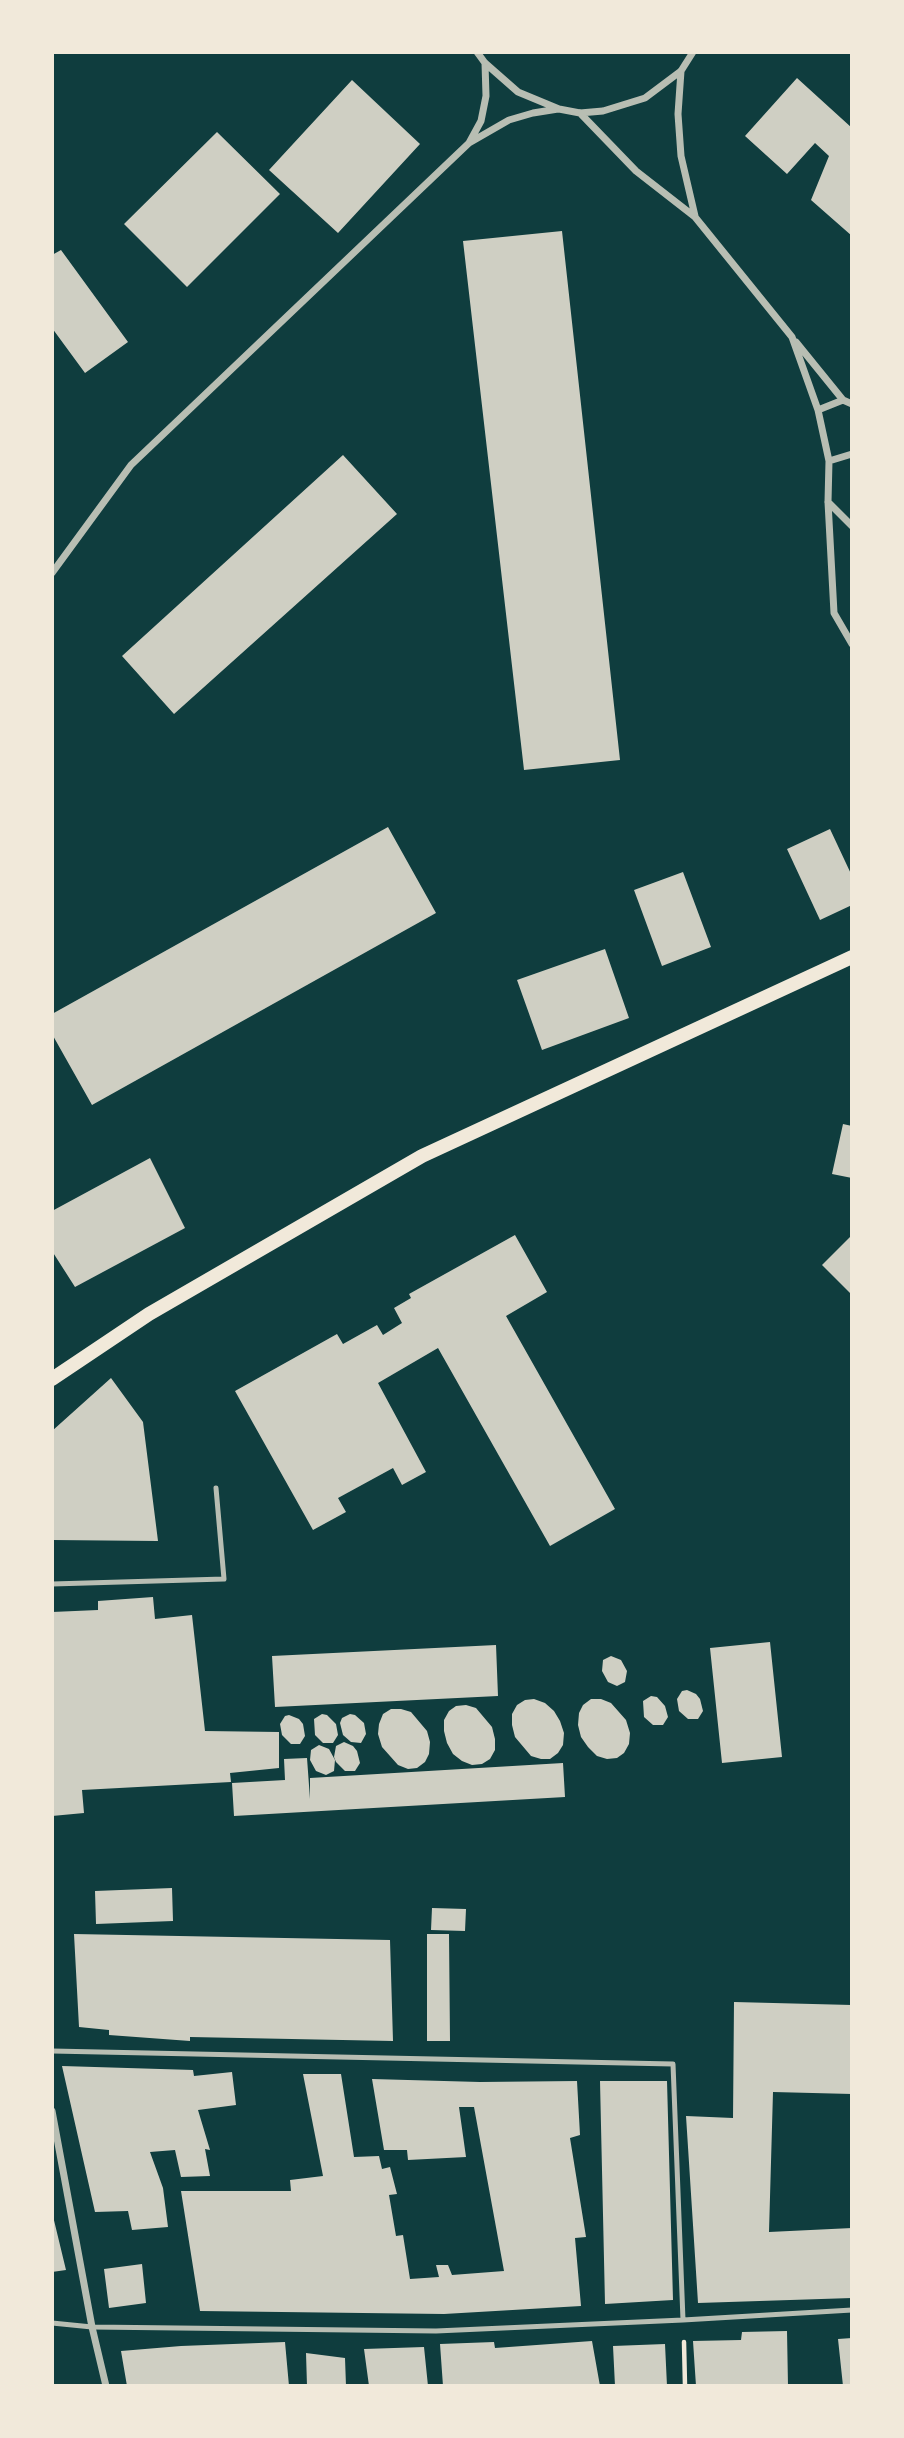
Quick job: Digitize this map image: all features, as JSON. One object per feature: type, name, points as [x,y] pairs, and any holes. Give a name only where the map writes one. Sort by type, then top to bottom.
[{"type":"main road","points":[[52,1379],[149,1314],[422,1156],[852,957]]},
{"type":"street","points":[[477,52],[485,63],[518,92],[580,113],[603,111],[645,98],[681,71],[693,52]]},
{"type":"street","points":[[469,143],[481,121],[486,96],[485,63]]},
{"type":"street","points":[[681,71],[678,114],[681,156],[695,217]]},
{"type":"street","points":[[52,573],[131,465],[469,143],[509,120],[559,108]]},
{"type":"street","points":[[580,113],[636,171],[695,217],[843,400],[852,404]]},
{"type":"street","points":[[792,337],[818,410],[829,461],[828,502],[834,612],[852,644]]},
{"type":"street","points":[[818,410],[843,400]]},
{"type":"street","points":[[829,461],[852,454]]},
{"type":"street","points":[[828,502],[852,526]]},
{"type":"street","points":[[52,2111],[92,2327],[106,2385]]},
{"type":"lane","points":[[52,1584],[224,1579],[216,1488]]},
{"type":"lane","points":[[52,2050],[673,2064],[683,2320]]},
{"type":"lane","points":[[52,2323],[92,2327],[436,2331],[852,2310]]},
{"type":"path","points":[[683,2320],[685,2385]]},
{"type":"building","points":[[797,78],[852,128],[852,236],[811,200],[829,156],[815,143],[787,174],[745,136]]},
{"type":"building","points":[[352,80],[420,144],[338,233],[269,170]]},
{"type":"building","points":[[217,132],[280,194],[187,287],[124,224]]},
{"type":"building","points":[[562,231],[620,760],[524,770],[463,241]]},
{"type":"building","points":[[61,250],[128,342],[85,373],[52,328],[52,255]]},
{"type":"building","points":[[343,455],[397,514],[174,714],[122,656]]},
{"type":"building","points":[[388,827],[436,913],[92,1105],[52,1034],[52,1014]]},
{"type":"building","points":[[830,829],[852,876],[852,905],[820,920],[787,849]]},
{"type":"building","points":[[683,872],[711,947],[662,966],[634,890]]},
{"type":"building","points":[[605,949],[629,1018],[542,1050],[517,980]]},
{"type":"building","points":[[843,1124],[852,1126],[852,1178],[832,1174]]},
{"type":"building","points":[[150,1158],[185,1228],[75,1287],[52,1251],[52,1211]]},
{"type":"building","points":[[515,1235],[547,1292],[506,1316],[615,1509],[550,1546],[438,1348],[378,1383],[426,1472],[402,1485],[393,1468],[338,1498],[346,1512],[313,1530],[235,1391],[337,1334],[343,1344],[377,1325],[383,1335],[402,1323],[394,1308],[411,1298],[409,1294]]},
{"type":"building","points":[[852,1235],[852,1295],[822,1265]]},
{"type":"building","points":[[111,1378],[143,1422],[158,1541],[52,1540],[52,1431]]},
{"type":"building","points":[[153,1597],[155,1619],[192,1615],[205,1731],[279,1732],[279,1768],[230,1773],[231,1782],[82,1790],[84,1813],[52,1816],[52,1612],[98,1610],[98,1601]]},
{"type":"building","points":[[770,1642],[782,1757],[722,1763],[710,1648]]},
{"type":"building","points":[[496,1645],[498,1696],[275,1707],[272,1656]]},
{"type":"building","points":[[611,1656],[621,1660],[627,1671],[625,1682],[617,1686],[608,1682],[602,1671],[603,1660]]},
{"type":"building","points":[[687,1690],[700,1699],[703,1711],[698,1719],[688,1719],[679,1711],[677,1699],[682,1691]]},
{"type":"building","points":[[651,1696],[657,1697],[665,1706],[668,1717],[663,1725],[653,1725],[644,1717],[643,1701]]},
{"type":"building","points":[[534,1699],[545,1703],[554,1711],[564,1733],[563,1745],[550,1759],[531,1756],[515,1737],[512,1714],[517,1705]]},
{"type":"building","points":[[591,1699],[611,1703],[626,1720],[630,1733],[629,1744],[617,1758],[597,1756],[581,1737],[579,1713],[583,1705]]},
{"type":"building","points":[[456,1706],[476,1708],[492,1727],[495,1750],[490,1759],[482,1764],[472,1765],[462,1761],[453,1754],[447,1743],[444,1720]]},
{"type":"building","points":[[391,1709],[411,1712],[427,1731],[429,1754],[425,1762],[417,1768],[408,1769],[398,1765],[382,1747],[378,1734],[379,1724],[383,1714]]},
{"type":"building","points":[[322,1714],[336,1724],[338,1735],[333,1743],[323,1743],[315,1735],[314,1719]]},
{"type":"building","points":[[350,1714],[364,1723],[366,1734],[361,1743],[351,1742],[343,1735],[340,1723],[342,1718]]},
{"type":"building","points":[[289,1715],[303,1724],[305,1736],[300,1744],[291,1744],[282,1735],[280,1724],[285,1716]]},
{"type":"building","points":[[344,1742],[357,1751],[360,1763],[355,1771],[345,1771],[334,1757],[336,1746]]},
{"type":"building","points":[[319,1745],[329,1749],[335,1760],[334,1771],[326,1775],[316,1771],[310,1760],[311,1750]]},
{"type":"building","points":[[307,1758],[310,1799],[310,1778],[563,1763],[565,1797],[234,1816],[232,1783],[285,1780],[284,1759]]},
{"type":"building","points":[[172,1888],[173,1921],[96,1924],[95,1891]]},
{"type":"building","points":[[432,1908],[466,1909],[465,1931],[431,1930]]},
{"type":"building","points":[[74,1934],[390,1940],[393,2041],[190,2037],[190,2041],[109,2035],[109,2030],[79,2027]]},
{"type":"building","points":[[427,1934],[449,1934],[450,2041],[427,2041]]},
{"type":"building","points":[[734,2002],[852,2005],[852,2094],[773,2092],[769,2232],[852,2228],[852,2298],[698,2303],[686,2116],[733,2118]]},
{"type":"building","points":[[62,2066],[193,2070],[194,2076],[232,2072],[236,2105],[198,2110],[210,2150],[205,2149],[210,2176],[181,2177],[175,2150],[150,2152],[163,2188],[168,2227],[132,2230],[128,2211],[95,2212]]},
{"type":"building","points":[[303,2074],[341,2074],[354,2157],[379,2156],[382,2169],[390,2167],[397,2194],[389,2195],[396,2236],[403,2235],[410,2279],[439,2277],[436,2265],[448,2265],[452,2275],[504,2271],[474,2107],[459,2107],[466,2157],[408,2160],[407,2150],[384,2150],[372,2079],[577,2081],[580,2135],[570,2138],[586,2237],[575,2238],[581,2306],[444,2314],[200,2311],[181,2191],[291,2191],[290,2180],[323,2176]]},
{"type":"building","points":[[600,2081],[667,2081],[673,2300],[605,2304]]},
{"type":"building","points":[[52,2212],[66,2270],[52,2272]]},
{"type":"building","points":[[142,2264],[146,2303],[109,2308],[104,2269]]},
{"type":"building","points":[[787,2331],[788,2386],[696,2386],[693,2341],[741,2340],[742,2332]]},
{"type":"building","points":[[852,2338],[852,2386],[843,2386],[838,2339]]},
{"type":"building","points":[[592,2341],[600,2386],[443,2386],[440,2344],[494,2342],[495,2348]]},
{"type":"building","points":[[285,2342],[289,2386],[127,2386],[121,2351],[181,2346]]},
{"type":"building","points":[[665,2344],[667,2386],[615,2386],[613,2346]]},
{"type":"building","points":[[424,2347],[428,2386],[369,2386],[364,2349]]},
{"type":"building","points":[[306,2353],[345,2358],[346,2386],[307,2386]]}]
